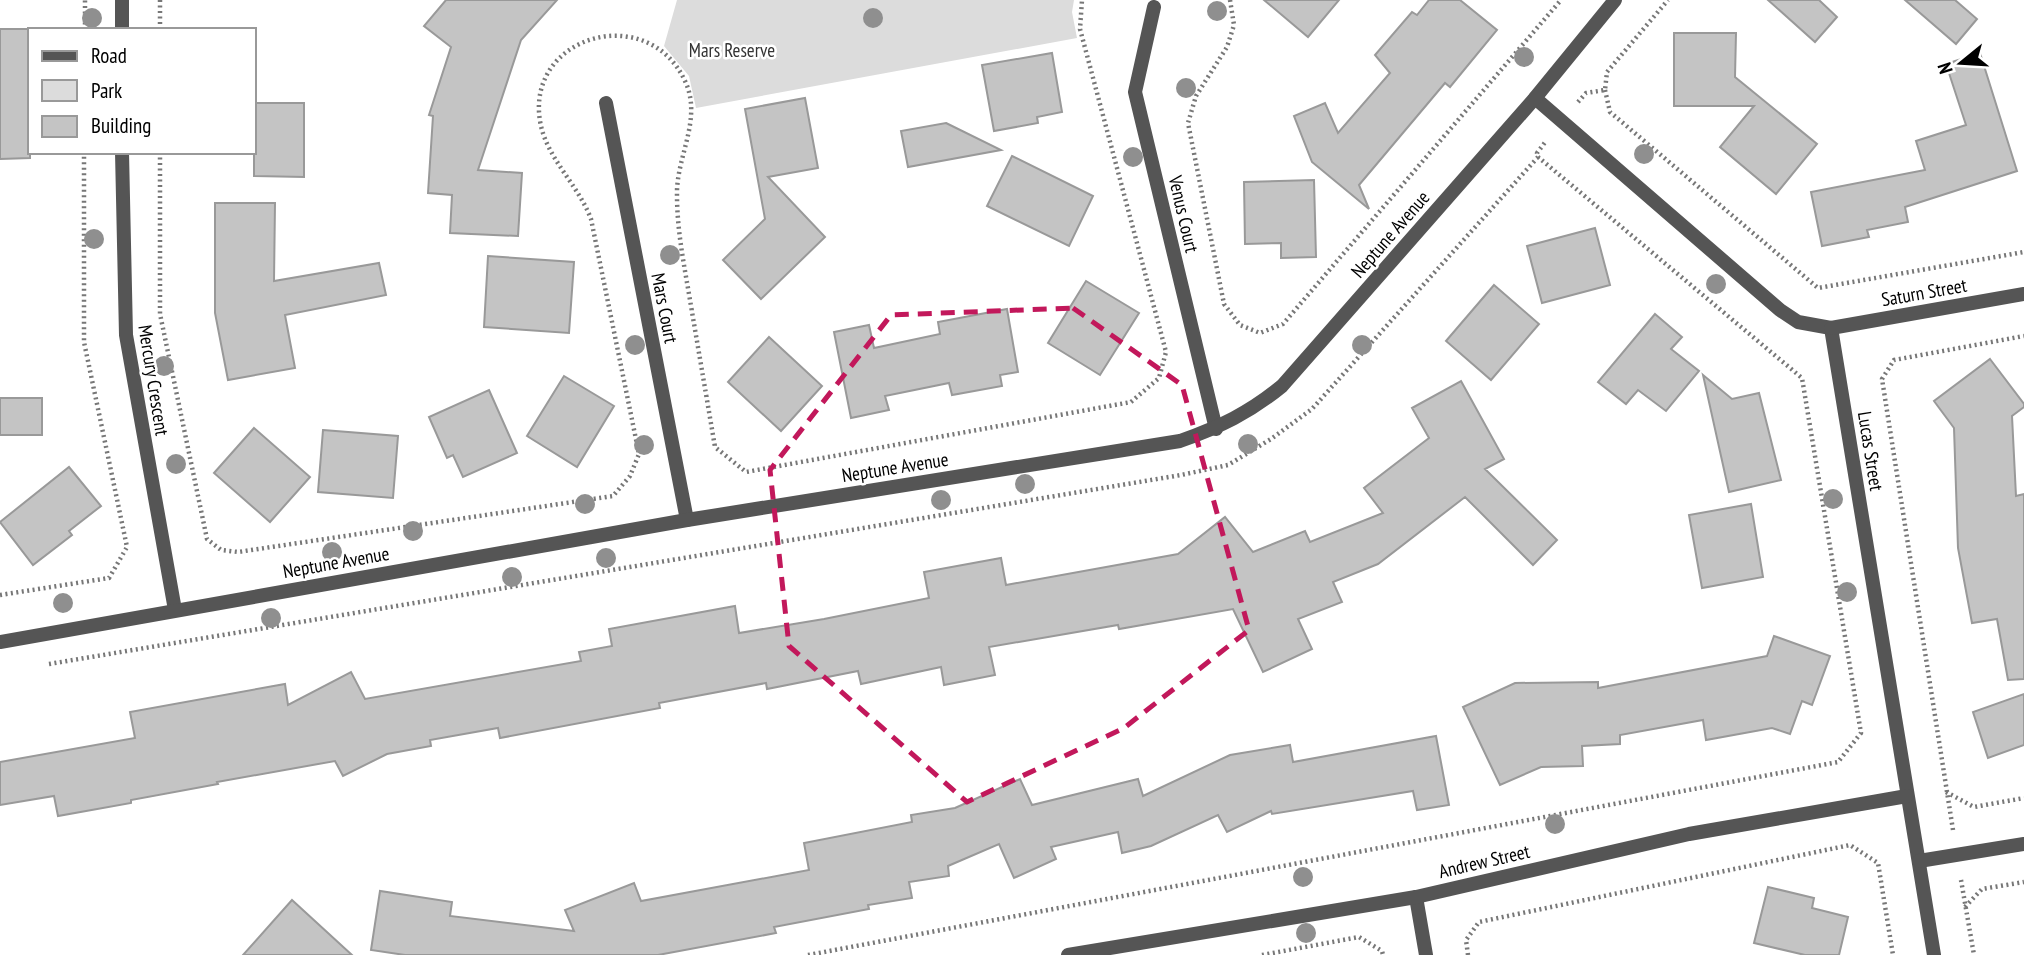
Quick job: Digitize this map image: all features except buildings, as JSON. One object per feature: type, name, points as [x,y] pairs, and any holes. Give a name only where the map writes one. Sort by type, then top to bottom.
[{"type":"street","points":[[121,0],[122,28]]},
{"type":"street","name":"Neptune Avenue","points":[[0,642],[687,520],[1180,441],[1216,429],[1254,408],[1282,386],[1535,99],[1615,0]]},
{"type":"street","name":"Venus Court","points":[[1154,7],[1135,92],[1216,429]]},
{"type":"street","points":[[1535,99],[1780,310],[1798,322],[1832,328]]},
{"type":"street","name":"Mars Court","points":[[606,103],[687,520]]},
{"type":"street","name":"Mercury Crescent","points":[[122,154],[126,335],[175,610]]},
{"type":"street","name":"Saturn Street","points":[[1832,328],[2024,294]]},
{"type":"street","name":"Lucas Street","points":[[1832,328],[1934,955]]},
{"type":"street","name":"Andrew Street","points":[[1068,955],[1416,897],[1689,834],[1907,796]]},
{"type":"street","points":[[1919,861],[2024,844]]},
{"type":"street","points":[[1416,897],[1426,955]]},
{"type":"path","points":[[85,0],[85,28]]},
{"type":"path","points":[[160,0],[160,28]]},
{"type":"path","points":[[1230,0],[1234,24],[1227,47],[1196,96],[1188,123],[1224,304],[1240,325],[1260,332],[1283,324],[1561,0]]},
{"type":"path","points":[[1605,90],[1610,112],[1818,288],[2024,252]]},
{"type":"path","points":[[0,595],[109,578],[127,547],[84,342],[84,154]]},
{"type":"path","points":[[808,955],[1838,762],[1861,733],[1802,378],[1538,157]]},
{"type":"path","points":[[1973,955],[1882,379],[1894,360],[2024,336]]},
{"type":"path","points":[[1946,792],[1974,807],[2024,798]]},
{"type":"path","points":[[1468,955],[1466,940],[1479,922],[1850,845],[1878,863],[1893,955]]},
{"type":"path","points":[[1965,907],[1982,889],[2024,882]]},
{"type":"path","points":[[1262,955],[1359,937],[1382,951],[1383,955]]},
{"type":"highlighted area","points":[[1073,308],[1182,385],[1249,630],[1124,728],[967,802],[789,646],[770,470],[891,315]]},
{"type":"green space","name":"Mars Reserve","points":[[677,0],[1074,0],[1072,12],[1077,38],[696,108],[689,76],[664,46]]}]
